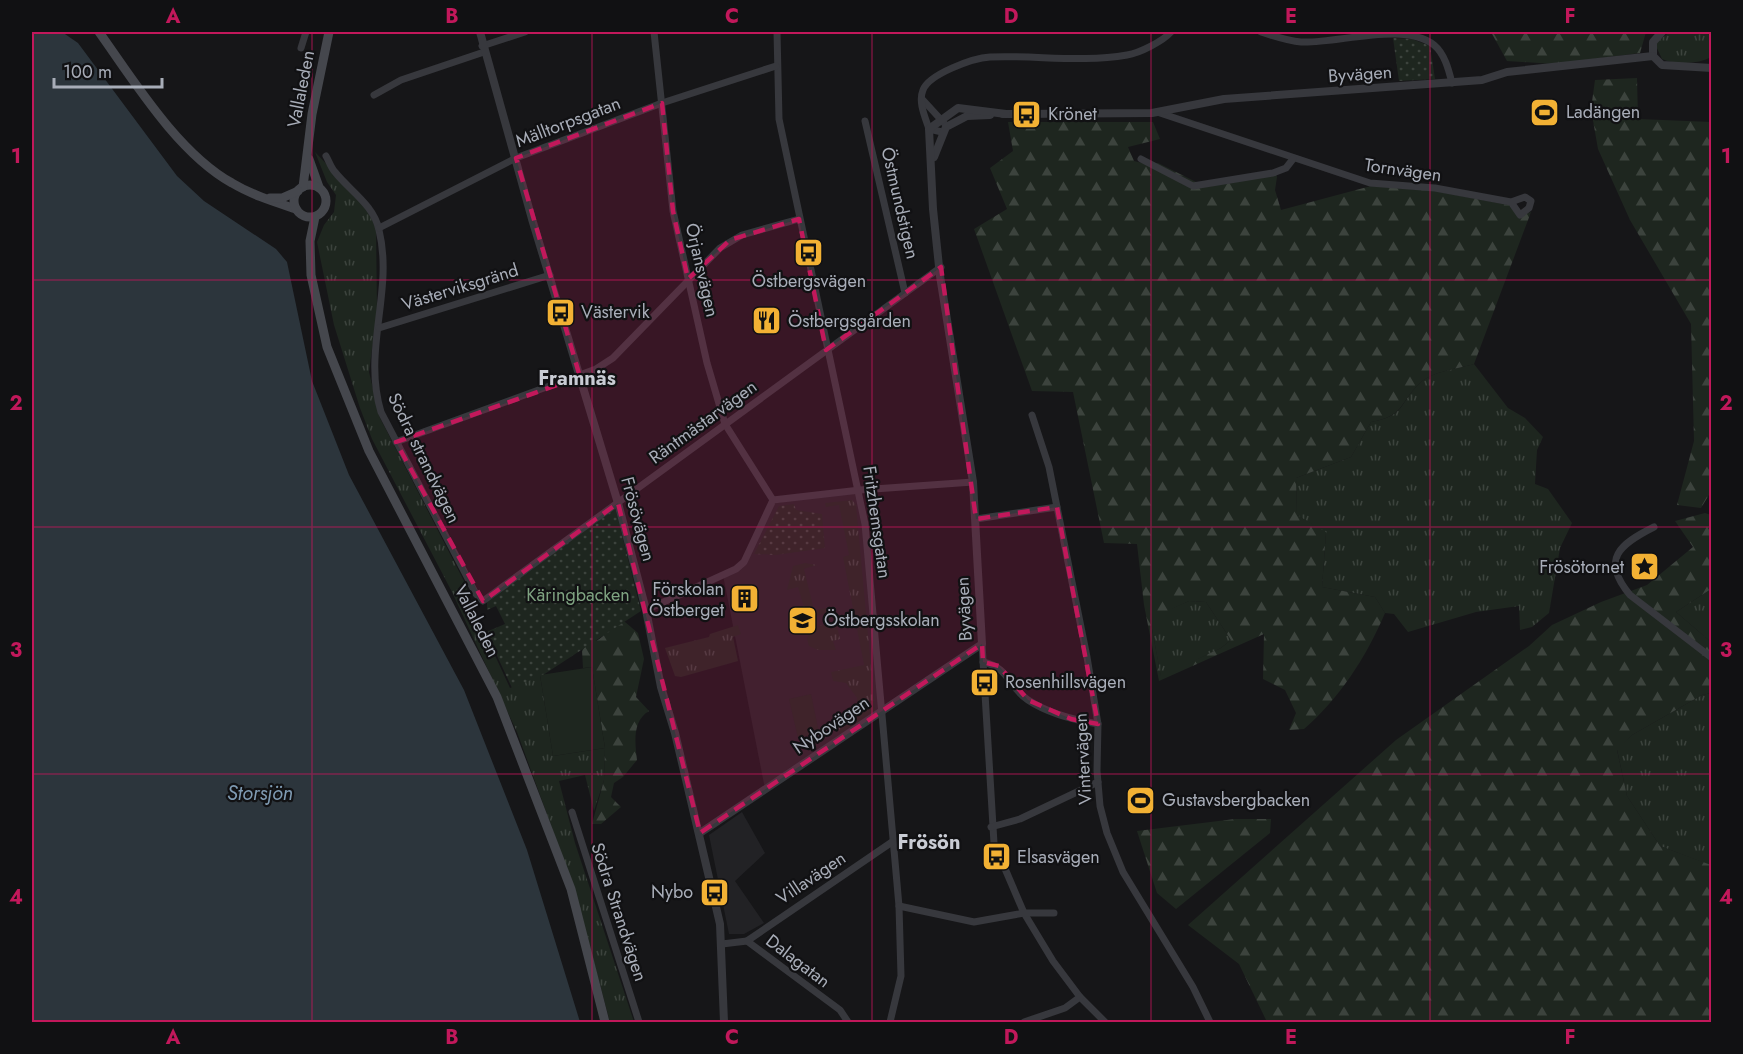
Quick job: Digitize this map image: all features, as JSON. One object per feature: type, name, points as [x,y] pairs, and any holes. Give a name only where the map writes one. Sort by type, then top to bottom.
[{"type":"main road","points":[[99,32],[155,109],[192,150],[231,183],[300,212],[315,217],[324,210],[327,201],[324,192],[319,187],[300,189],[282,198],[268,198]]},
{"type":"main road","name":"Vallaleden","points":[[300,189],[308,154],[312,114],[329,32]]},
{"type":"main road","name":"Vallaleden","points":[[308,154],[319,187]]},
{"type":"main road","points":[[300,189],[294,200],[300,212]]},
{"type":"main road","name":"Vallaleden","points":[[300,212],[310,241]]},
{"type":"main road","name":"Vallaleden","points":[[315,217],[310,241],[311,275],[327,347],[369,450],[496,697],[571,889],[605,1023]]},
{"type":"street","points":[[301,48],[306,32]]},
{"type":"street","name":"Frösövägen","points":[[480,32],[483,49],[618,503],[646,610],[661,687],[717,905],[722,944],[724,1023]]},
{"type":"street","points":[[374,95],[401,80],[525,32]]},
{"type":"street","name":"Örjansvägen","points":[[654,32],[673,211],[688,279],[725,424],[773,500]]},
{"type":"street","name":"Fritzhemsgatan","points":[[777,32],[779,119],[826,350],[860,490],[899,906],[901,976],[890,1023]]},
{"type":"street","points":[[922,99],[942,118],[944,129],[929,129],[922,111],[922,99],[922,92],[929,79],[988,57],[1088,59],[1130,55],[1171,32]]},
{"type":"street","points":[[1260,32],[1300,42],[1400,35],[1418,38],[1435,45],[1443,57],[1452,83]]},
{"type":"street","points":[[1653,56],[1653,42],[1662,32]]},
{"type":"street","name":"Byvägen","points":[[931,164],[944,129],[967,116],[1006,114],[1076,116],[1157,112],[1224,99],[1482,80],[1507,72],[1653,56],[1662,64],[1712,68]]},
{"type":"street","name":"Mälltorpsgatan","points":[[379,228],[516,158],[662,103],[776,66]]},
{"type":"street","name":"Byvägen","points":[[1006,114],[958,108],[929,129],[933,209],[973,482],[991,827],[994,843],[1024,913],[1053,961],[1080,997],[1105,1023]]},
{"type":"street","name":"Tornvägen","points":[[1157,112],[1170,118],[1198,124],[1293,159],[1376,184],[1435,188],[1511,202]]},
{"type":"street","name":"Östmundstigen","points":[[865,121],[905,293]]},
{"type":"street","name":"Södra strandvägen","points":[[326,156],[333,171],[363,202],[379,228],[382,281],[379,328],[373,360],[375,390],[396,442],[476,594],[483,601]]},
{"type":"street","points":[[1141,159],[1194,186],[1273,173],[1286,168],[1293,159]]},
{"type":"street","points":[[396,442],[580,377],[613,358],[688,279],[730,240],[800,219]]},
{"type":"street","name":"Räntmästarvägen","points":[[483,601],[941,267]]},
{"type":"street","name":"Västerviksgränd","points":[[379,328],[550,275]]},
{"type":"street","name":"Vintervägen","points":[[1032,415],[1049,467],[1058,507],[1098,724],[1100,806],[1114,852],[1193,987],[1210,1023]]},
{"type":"street","points":[[646,610],[736,569],[744,562],[773,500],[860,490],[973,482]]},
{"type":"street","points":[[976,519],[1058,507]]},
{"type":"street","points":[[1654,527],[1626,541],[1617,552],[1615,558],[1619,581],[1630,594],[1712,658]]},
{"type":"street","name":"Nybovägen","points":[[700,833],[982,644]]},
{"type":"street","points":[[983,662],[999,666],[1028,699],[1062,716],[1098,724]]},
{"type":"street","points":[[991,827],[1020,819],[1098,782]]},
{"type":"street","name":"Södra Strandvägen","points":[[572,812],[639,1023]]},
{"type":"street","name":"Villavägen","points":[[747,941],[892,842]]},
{"type":"street","points":[[899,906],[974,922],[1024,913],[1054,913]]},
{"type":"street","name":"Dalagatan","points":[[722,944],[747,941],[840,1010],[849,1023]]},
{"type":"street","points":[[1024,1023],[1065,1008],[1080,997]]},
{"type":"highlighted area","points":[[662,103],[673,211],[688,279],[730,240],[799,219],[826,350],[941,267],[976,519],[1057,507],[1098,724],[1071,719],[1028,700],[999,666],[983,662],[982,644],[700,833],[618,503],[483,601],[396,442],[580,377],[516,158]]},
{"type":"shaded area","name":"Östbergsskolan","points":[[860,490],[882,711],[765,789],[723,575],[744,562],[770,504]]},
{"type":"shaded area","points":[[742,812],[765,853],[735,881],[764,923],[744,934],[729,934],[709,835]]},
{"type":"green space","points":[[1491,32],[1646,32],[1640,53],[1554,64],[1507,61]]},
{"type":"green space","points":[[1670,32],[1711,32],[1711,57],[1687,63],[1662,59],[1656,46],[1658,41]]},
{"type":"green space","points":[[1393,38],[1412,39],[1430,46],[1435,79],[1399,81]]},
{"type":"green space","points":[[1637,78],[1638,119],[1711,122],[1712,490],[1701,508],[1677,505],[1694,441],[1691,324],[1630,220],[1598,149],[1591,109],[1595,80]]},
{"type":"green space","points":[[1008,122],[1153,122],[1160,139],[1128,147],[1134,161],[1150,165],[1158,163],[1200,184],[1274,170],[1277,177],[1275,190],[1281,210],[1371,186],[1434,191],[1509,205],[1519,216],[1531,212],[1474,364],[1438,373],[1425,379],[1396,412],[1371,422],[1351,457],[1296,478],[1297,515],[1326,532],[1322,587],[1375,597],[1385,613],[1370,645],[1351,676],[1329,704],[1304,729],[1289,730],[1296,713],[1285,690],[1263,679],[1264,634],[1159,681],[1144,605],[1137,544],[1104,543],[1073,392],[1032,391],[974,229],[1007,209],[990,168],[1013,151]],"holes":[[[1189,601],[1206,602],[1231,640],[1221,648],[1161,676],[1150,619]]]},
{"type":"green space","points":[[315,152],[369,213],[376,229],[377,311],[369,372],[380,418],[467,587],[468,597],[510,688],[540,675],[553,756],[605,748],[604,780],[594,811],[585,775],[559,781],[575,843],[634,1022],[610,1022],[575,891],[517,732],[451,590],[372,439],[360,408],[334,325],[317,242],[324,225],[334,212],[336,195],[327,182]]},
{"type":"green space","points":[[1474,364],[1508,408],[1525,418],[1543,437],[1537,450],[1535,484],[1548,489],[1572,523],[1560,548],[1549,613],[1532,627],[1520,630],[1519,606],[1476,612],[1408,632],[1394,614],[1385,613],[1375,597],[1322,587],[1326,533],[1297,515],[1296,478],[1351,457],[1371,422],[1391,416],[1425,379],[1438,373]]},
{"type":"green space","points":[[852,500],[856,505],[875,710],[840,734],[836,720],[840,725],[851,718],[857,707],[857,698],[846,683],[833,681],[831,672],[864,665],[843,557],[849,555],[839,505],[826,507],[825,503]]},
{"type":"green space","points":[[794,504],[796,510],[822,514],[825,548],[776,555],[754,554],[779,506]]},
{"type":"green space","name":"Käringbacken","points":[[615,507],[641,611],[543,675],[512,688],[486,632],[505,624],[496,606],[487,610],[487,600]]},
{"type":"green space","points":[[1705,513],[1711,515],[1711,589],[1676,612],[1711,642],[1711,693],[1702,695],[1632,735],[1617,750],[1627,796],[1660,846],[1711,865],[1711,1022],[1267,1022],[1239,964],[1188,925],[1396,740],[1529,646],[1552,625],[1601,602],[1647,585],[1693,547],[1675,521]]},
{"type":"green space","points":[[805,563],[817,565],[804,569],[814,610],[831,607],[832,612],[807,618],[798,587],[787,590],[793,566]]},
{"type":"green space","points":[[1711,589],[1711,642],[1676,612]]},
{"type":"green space","points":[[1189,601],[1206,602],[1231,640],[1221,648],[1161,677],[1150,618]]},
{"type":"green space","points":[[617,622],[625,622],[638,633],[644,659],[636,697],[649,711],[637,726],[635,740],[637,760],[623,777],[614,783],[611,797],[621,807],[601,824],[592,824],[604,780],[605,748],[592,667],[583,668],[582,650],[592,637],[596,641]]},
{"type":"green space","points":[[836,622],[840,639],[833,641],[836,650],[818,650],[809,646],[807,639],[811,628]]},
{"type":"green space","points":[[738,625],[741,634],[733,637],[738,661],[681,677],[675,676],[665,648],[709,637],[710,634]]},
{"type":"green space","points":[[592,667],[605,748],[553,756],[540,675]]},
{"type":"green space","points":[[1711,693],[1710,865],[1660,846],[1627,796],[1617,749],[1632,735],[1702,695]]},
{"type":"green space","points":[[811,694],[819,733],[798,738],[789,699]]},
{"type":"green space","points":[[1235,819],[1271,819],[1270,833],[1176,909],[1157,893],[1137,831]]},
{"type":"water","name":"Storsjön","points":[[32,32],[62,32],[78,43],[177,176],[204,201],[276,249],[287,262],[312,381],[349,475],[464,690],[527,850],[580,1022],[32,1022]]},
{"type":"place","name":"Ladängen","points":[[1545,112]]},
{"type":"place","name":"Krönet","points":[[1027,114]]},
{"type":"place","name":"Östbergsvägen","points":[[809,252]]},
{"type":"place","name":"Västervik","points":[[560,312]]},
{"type":"place","name":"Östbergsgården","points":[[767,321]]},
{"type":"place","name":"Frösötornet","points":[[1645,567]]},
{"type":"place","name":"Förskolan Östberget","points":[[745,599]]},
{"type":"place","name":"Östbergsskolan","points":[[803,620]]},
{"type":"place","name":"Rosenhillsvägen","points":[[984,682]]},
{"type":"place","name":"Gustavsbergbacken","points":[[1141,800]]},
{"type":"place","name":"Elsasvägen","points":[[996,857]]},
{"type":"place","name":"Nybo","points":[[714,892]]},
{"type":"district","name":"Framnäs","points":[[577,378]]},
{"type":"district","name":"Frösön","points":[[929,842]]}]
